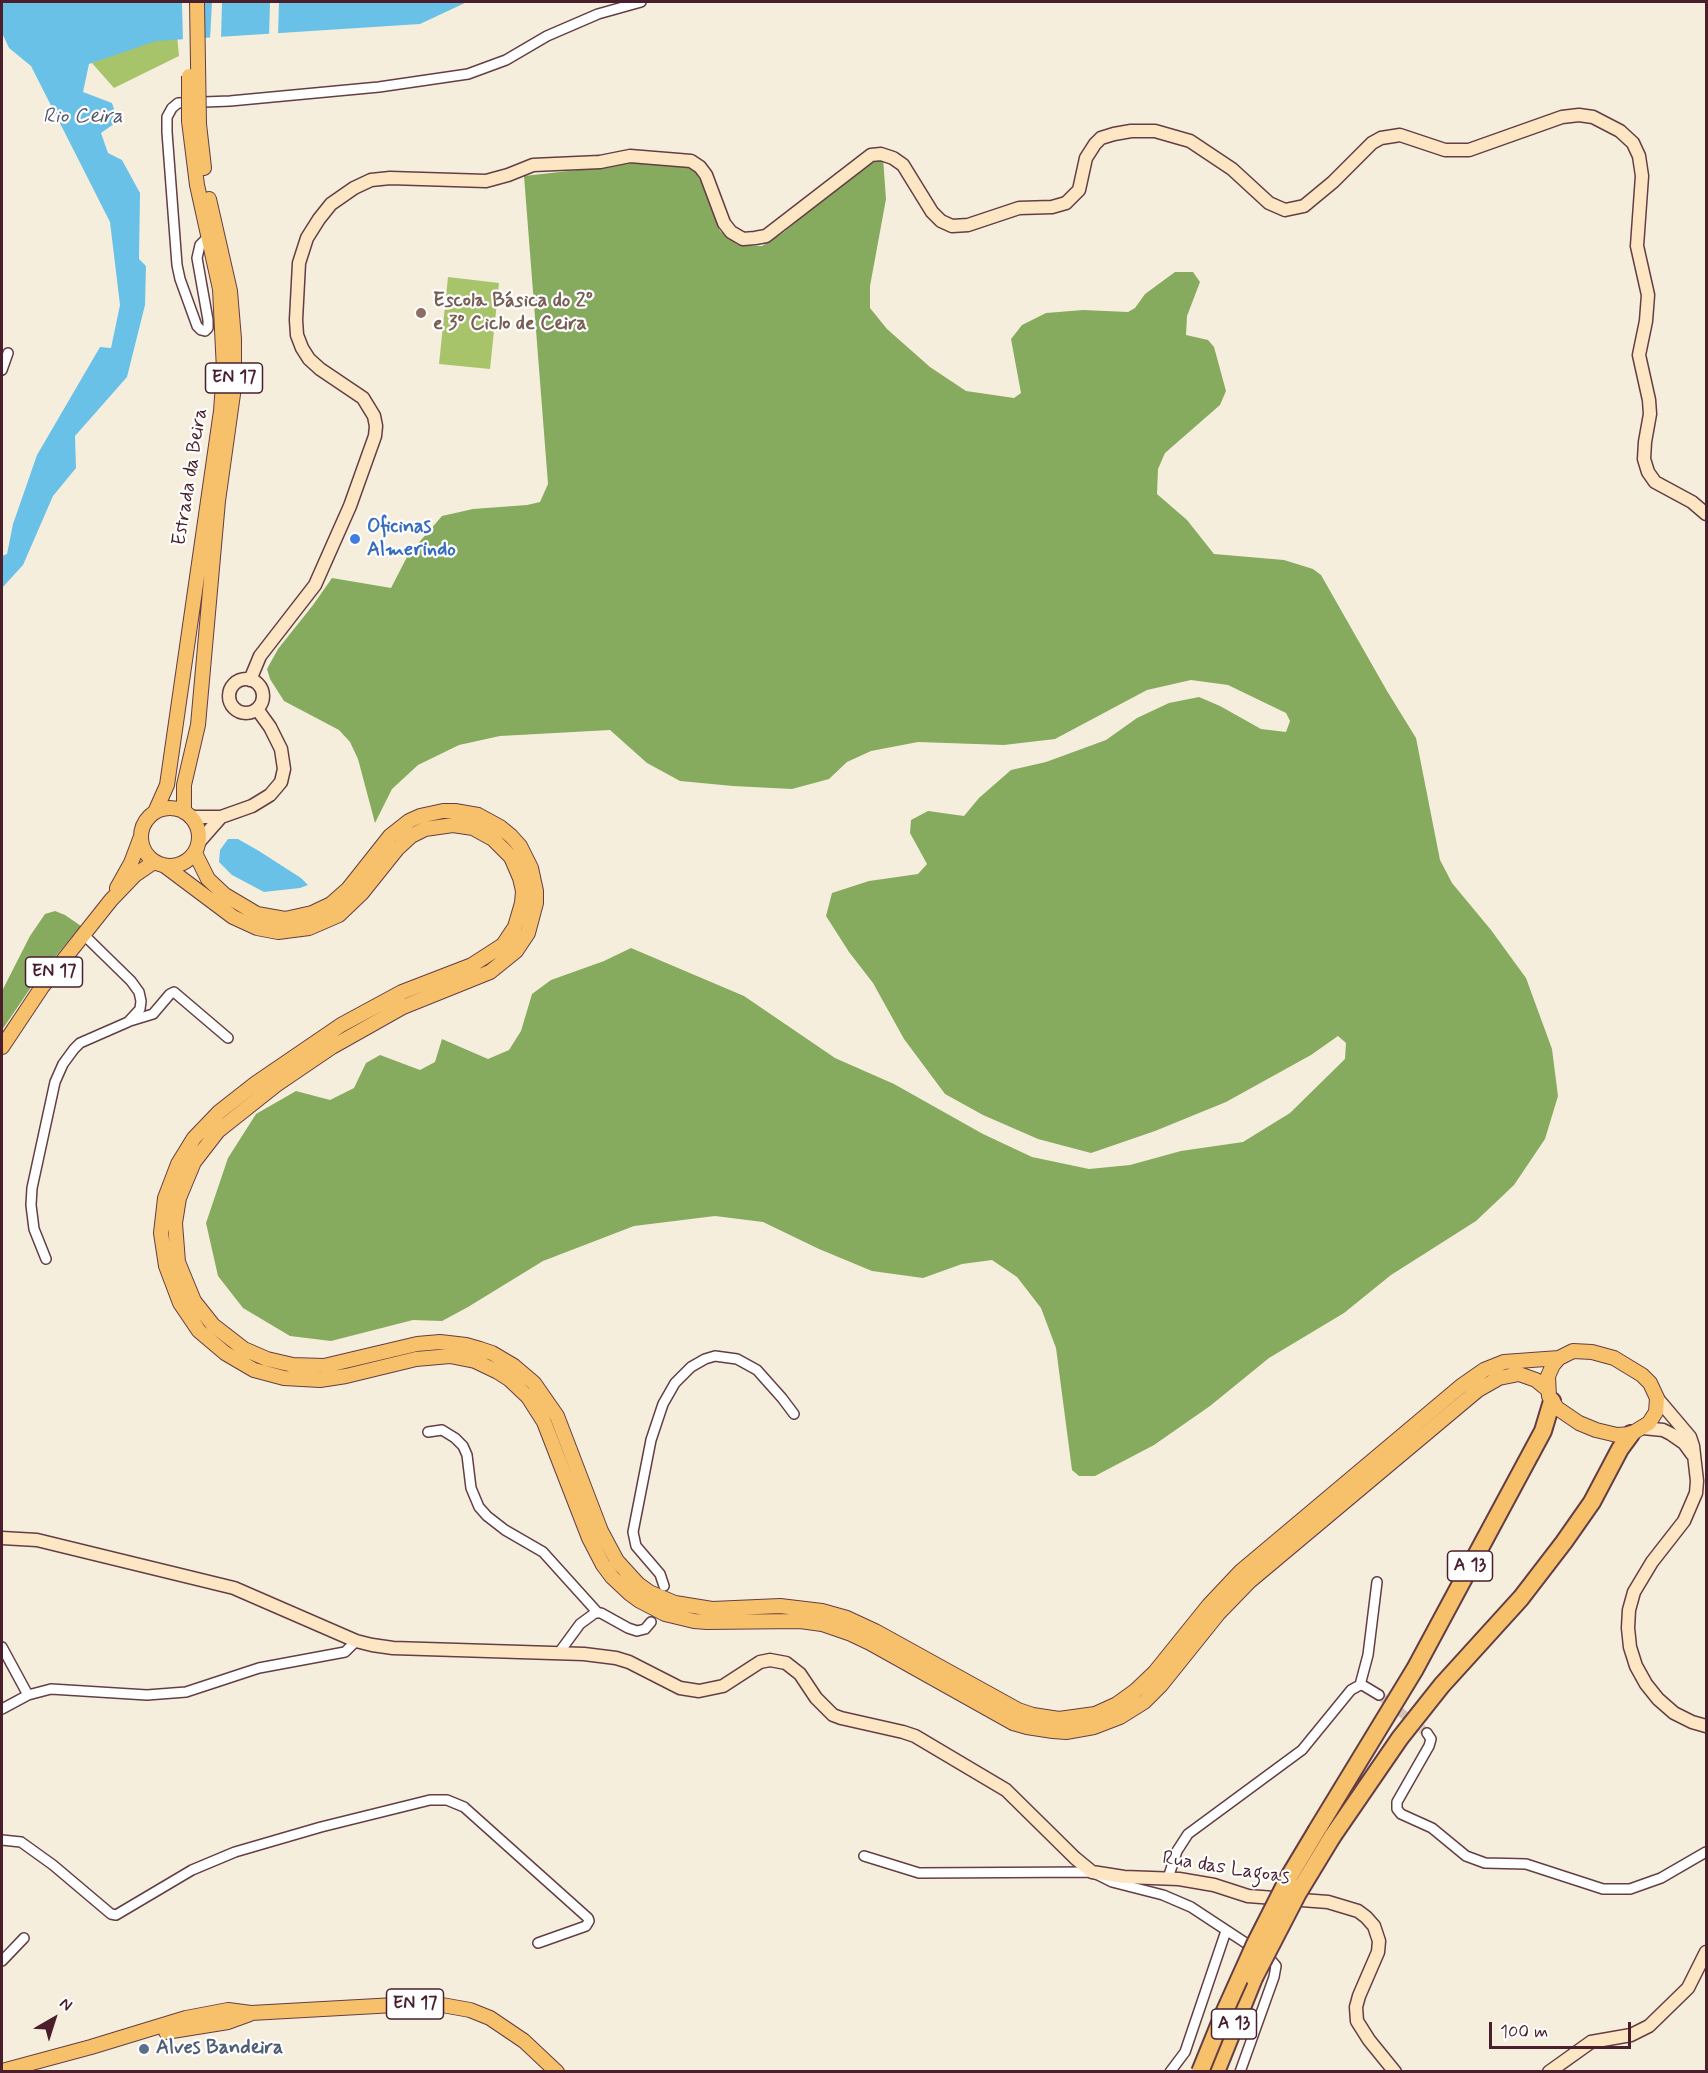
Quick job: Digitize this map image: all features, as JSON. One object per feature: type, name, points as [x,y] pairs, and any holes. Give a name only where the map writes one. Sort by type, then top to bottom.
[{"type":"highway","name":"A 13","points":[[1200,2072],[1255,1944],[1290,1875],[1415,1669],[1547,1422],[1550,1395]]},
{"type":"highway","name":"A 13","points":[[1216,2072],[1240,2011],[1268,1950],[1298,1893],[1332,1838],[1401,1738],[1442,1685],[1521,1598],[1558,1551],[1592,1502],[1620,1449],[1637,1431]]},
{"type":"main road","name":"Estrada da Beira","points":[[155,812],[164,794],[168,774],[221,411],[224,370],[220,290],[197,185],[188,2]]},
{"type":"main road","name":"Estrada da Beira","points":[[187,814],[183,793],[198,725],[218,501],[232,402],[234,355],[229,285],[194,122],[197,2]]},
{"type":"main road","points":[[165,808],[175,808],[187,814],[196,824],[197,848],[208,879],[225,895],[257,914],[285,919],[312,914],[331,904],[348,890],[390,836],[420,816],[449,811],[478,815],[506,831],[520,846],[531,868],[536,903],[528,933],[516,951],[490,972],[403,1007],[340,1042],[276,1085],[218,1131],[194,1162],[179,1198],[175,1223],[178,1262],[194,1301],[213,1325],[244,1349],[267,1359],[293,1365],[324,1366],[417,1344],[440,1342],[480,1349],[514,1366],[534,1383],[556,1416],[601,1531],[617,1561],[638,1584],[649,1592],[675,1604],[712,1609],[780,1606],[822,1611],[847,1618],[875,1631],[1018,1710],[1059,1719],[1095,1714],[1135,1691],[1155,1672],[1209,1605],[1241,1570],[1461,1386],[1484,1370],[1504,1362],[1559,1358],[1573,1351],[1592,1352],[1614,1358],[1633,1368],[1650,1383],[1658,1398],[1656,1412],[1649,1423],[1637,1431],[1624,1435],[1607,1433],[1588,1427],[1566,1415],[1536,1380],[1519,1374],[1499,1378],[1478,1390],[1250,1581],[1218,1614],[1144,1702],[1120,1717],[1094,1727],[1066,1732],[1027,1727],[1013,1722],[870,1643],[822,1624],[800,1621],[694,1622],[665,1614],[629,1593],[603,1565],[589,1538],[544,1422],[528,1397],[509,1379],[475,1361],[450,1356],[416,1359],[320,1380],[284,1378],[254,1370],[225,1353],[199,1331],[180,1303],[166,1266],[161,1233],[165,1198],[178,1164],[194,1138],[219,1112],[256,1083],[341,1025],[402,992],[472,965],[503,945],[516,927],[523,891],[511,857],[494,839],[473,828],[453,825],[434,826],[418,832],[404,842],[362,893],[339,915],[309,928],[278,932],[257,928],[233,917],[144,852],[140,839],[144,824],[155,812],[165,808]]},
{"type":"main road","name":"EN 17","points":[[111,900],[131,863],[140,839]]},
{"type":"main road","points":[[159,864],[182,864],[197,848]]},
{"type":"main road","name":"EN 17","points":[[2,1047],[42,987],[111,900],[135,875],[159,864]]},
{"type":"main road","points":[[1550,1395],[1550,1370],[1559,1358]]},
{"type":"main road","name":"EN 17","points":[[2,2071],[143,2030],[159,2033],[228,2022],[251,2013],[431,2003],[471,2010],[490,2018],[504,2026],[557,2072]]},
{"type":"street","points":[[208,237],[200,245],[197,258],[208,320],[208,328],[205,331],[197,326],[177,265],[166,132],[167,117],[178,103],[332,92],[468,74],[506,60],[547,36],[598,14],[641,2]]},
{"type":"street","points":[[250,680],[260,656],[315,585],[350,506],[375,436],[374,416],[363,398],[309,359],[297,335],[296,320],[299,263],[307,238],[331,204],[354,188],[371,180],[390,178],[486,181],[534,165],[589,163],[630,156],[691,161],[700,166],[706,175],[724,223],[731,232],[743,239],[766,236],[871,155],[881,154],[903,165],[932,212],[941,221],[952,226],[968,225],[1019,208],[1052,207],[1066,203],[1079,190],[1086,158],[1095,144],[1101,138],[1131,131],[1155,131],[1190,141],[1232,169],[1269,203],[1277,208],[1293,209],[1304,206],[1333,182],[1372,143],[1381,138],[1400,135],[1445,150],[1469,150],[1562,117],[1579,115],[1593,117],[1620,131],[1633,143],[1639,156],[1642,176],[1637,246],[1648,295],[1646,321],[1639,355],[1650,414],[1644,459],[1648,471],[1656,482],[1692,502],[1707,514]]},
{"type":"street","points":[[2,370],[8,353]]},
{"type":"street","points":[[245,679],[259,686],[262,692],[261,703],[257,709],[249,713],[239,712],[230,701],[230,691],[234,683],[245,679]]},
{"type":"street","points":[[187,814],[221,817],[264,800],[276,789],[283,776],[284,760],[270,727],[257,709]]},
{"type":"street","points":[[197,848],[221,817]]},
{"type":"street","points":[[84,935],[121,969],[139,992],[140,1009],[128,1022]]},
{"type":"street","points":[[46,1259],[34,1229],[31,1205],[32,1188],[55,1082],[68,1056],[80,1043],[153,1014],[170,993],[174,992],[228,1038]]},
{"type":"street","points":[[664,1586],[660,1574],[636,1546],[633,1532],[651,1440],[663,1404],[675,1383],[691,1367],[705,1359],[715,1356],[737,1359],[757,1370],[794,1414]]},
{"type":"street","points":[[1658,1398],[1690,1437],[1697,1481],[1691,1506],[1684,1521],[1652,1562],[1634,1592],[1629,1610],[1630,1647],[1636,1666],[1658,1699],[1674,1713],[1707,1726]]},
{"type":"street","points":[[428,1432],[442,1430],[463,1446],[467,1455],[471,1488],[479,1507],[506,1530],[543,1552],[598,1613],[637,1631],[645,1629],[651,1622]]},
{"type":"street","points":[[1637,1431],[1663,1430],[1678,1437],[1694,1457]]},
{"type":"street","points":[[2,1538],[37,1540],[234,1588],[356,1641],[372,1645],[393,1648],[584,1654],[616,1658],[630,1662],[669,1683],[699,1691],[723,1686],[760,1662],[777,1661],[794,1667],[816,1698],[833,1715],[841,1719],[908,1734],[998,1784],[1016,1798],[1075,1858],[1092,1872],[1112,1882],[1177,1900],[1274,1962],[1276,1970],[1240,2072]]},
{"type":"street","points":[[1168,1878],[1178,1851],[1188,1834],[1302,1750],[1344,1697],[1360,1685],[1368,1655],[1377,1582]]},
{"type":"street","points":[[558,1654],[583,1621],[591,1614],[598,1613]]},
{"type":"street","points":[[2,1709],[28,1695],[51,1689],[147,1695],[186,1692],[259,1668],[345,1652],[356,1641]]},
{"type":"street","points":[[2,1647],[28,1695]]},
{"type":"street","points":[[1360,1685],[1379,1695]]},
{"type":"street","points":[[1427,1733],[1431,1739],[1429,1746],[1397,1802],[1397,1809],[1401,1814],[1432,1828],[1466,1856],[1485,1863],[1526,1864],[1603,1888],[1630,1889],[1661,1878],[1707,1852]]},
{"type":"street","points":[[2,1840],[21,1842],[53,1865],[111,1914],[116,1915],[192,1870],[235,1852],[321,1827],[430,1800],[447,1800],[464,1807],[588,1918],[589,1921],[585,1926],[538,1943]]},
{"type":"street","points":[[864,1856],[919,1872],[1092,1872]]},
{"type":"street","name":"Rua das Lagoas","points":[[1092,1872],[1124,1877],[1168,1878],[1198,1882],[1259,1898],[1328,1902],[1358,1911],[1366,1917],[1377,1932],[1379,1941],[1378,1952],[1359,1996],[1356,2007],[1357,2021],[1395,2072]]},
{"type":"street","points":[[1170,2072],[1185,2052],[1226,1931]]},
{"type":"street","points":[[2,1961],[24,1938]]},
{"type":"street","points":[[1549,2072],[1591,2042],[1630,2035],[1648,2026],[1688,1988],[1707,1952]]},
{"type":"green space","points":[[174,2],[179,56],[114,88],[83,53]]},
{"type":"green space","points":[[883,158],[886,199],[870,286],[870,308],[887,329],[930,367],[966,391],[1014,398],[1021,393],[1011,339],[1022,325],[1046,313],[1083,310],[1128,312],[1135,308],[1145,294],[1175,272],[1193,272],[1200,282],[1187,316],[1186,335],[1208,340],[1214,347],[1226,391],[1220,405],[1165,453],[1158,469],[1157,494],[1187,520],[1214,554],[1284,560],[1313,569],[1321,575],[1416,738],[1440,860],[1452,883],[1491,930],[1526,978],[1552,1049],[1558,1096],[1545,1139],[1514,1185],[1476,1221],[1391,1275],[1344,1313],[1269,1358],[1210,1406],[1154,1445],[1095,1476],[1079,1476],[1072,1470],[1056,1348],[1041,1308],[1017,1277],[992,1260],[962,1264],[923,1278],[872,1271],[763,1222],[715,1216],[634,1226],[543,1261],[442,1321],[413,1320],[331,1341],[290,1336],[243,1308],[218,1276],[206,1223],[228,1158],[256,1114],[296,1091],[330,1100],[354,1088],[366,1063],[380,1055],[420,1070],[435,1062],[442,1039],[488,1059],[509,1050],[521,1031],[532,994],[551,980],[604,961],[631,948],[744,996],[835,1058],[894,1084],[983,1134],[1032,1157],[1089,1169],[1130,1165],[1181,1151],[1243,1142],[1290,1113],[1345,1059],[1346,1043],[1338,1036],[1311,1055],[1226,1102],[1155,1131],[1091,1153],[1038,1139],[983,1115],[945,1094],[904,1039],[873,983],[849,952],[826,916],[832,893],[869,881],[918,874],[927,864],[910,833],[911,820],[928,811],[964,816],[979,798],[1011,770],[1046,762],[1106,740],[1137,718],[1169,703],[1199,697],[1261,729],[1286,732],[1290,721],[1286,713],[1228,685],[1191,680],[1147,690],[1055,739],[1004,745],[918,742],[871,751],[847,762],[829,779],[792,789],[680,781],[647,763],[610,730],[500,736],[459,745],[418,765],[392,789],[375,823],[358,759],[350,742],[339,730],[284,701],[270,679],[267,669],[278,649],[332,578],[391,588],[408,555],[442,516],[473,509],[540,502],[548,484],[524,176],[586,169],[629,161],[679,163],[693,168],[703,185],[720,231],[738,245],[762,246],[784,232],[863,165]]},
{"type":"green space","points":[[448,277],[499,283],[490,369],[439,364]]},
{"type":"green space","points":[[55,911],[81,926],[38,977],[2,1030],[2,991],[30,936],[45,914]]},
{"type":"water","name":"Rio Ceira","points":[[2,2],[467,2],[420,24],[156,41],[89,64],[83,92],[112,103],[118,121],[101,133],[108,153],[122,160],[140,193],[139,259],[146,266],[145,305],[127,377],[75,436],[76,468],[53,496],[23,565],[2,588],[2,556],[7,554],[13,524],[37,455],[100,347],[111,348],[120,305],[110,222],[31,66],[9,48],[2,33]]},
{"type":"water","points":[[228,839],[238,839],[259,851],[308,885],[264,892],[232,875],[219,862],[220,850]]},
{"type":"pier","points":[[182,2],[202,2],[202,41],[183,42]]},
{"type":"pier","points":[[212,2],[222,2],[221,40],[210,40]]},
{"type":"pier","points":[[270,2],[279,2],[278,36],[269,37]]},
{"type":"tunnel","points":[[1379,1695],[1427,1733]]},
{"type":"place","name":"Escola Básica do 2º e 3º Ciclo de Ceira","points":[[421,313]]},
{"type":"place","name":"Oficinas Almerindo","points":[[355,539]]},
{"type":"place","name":"Alves Bandeira","points":[[144,2049]]}]
